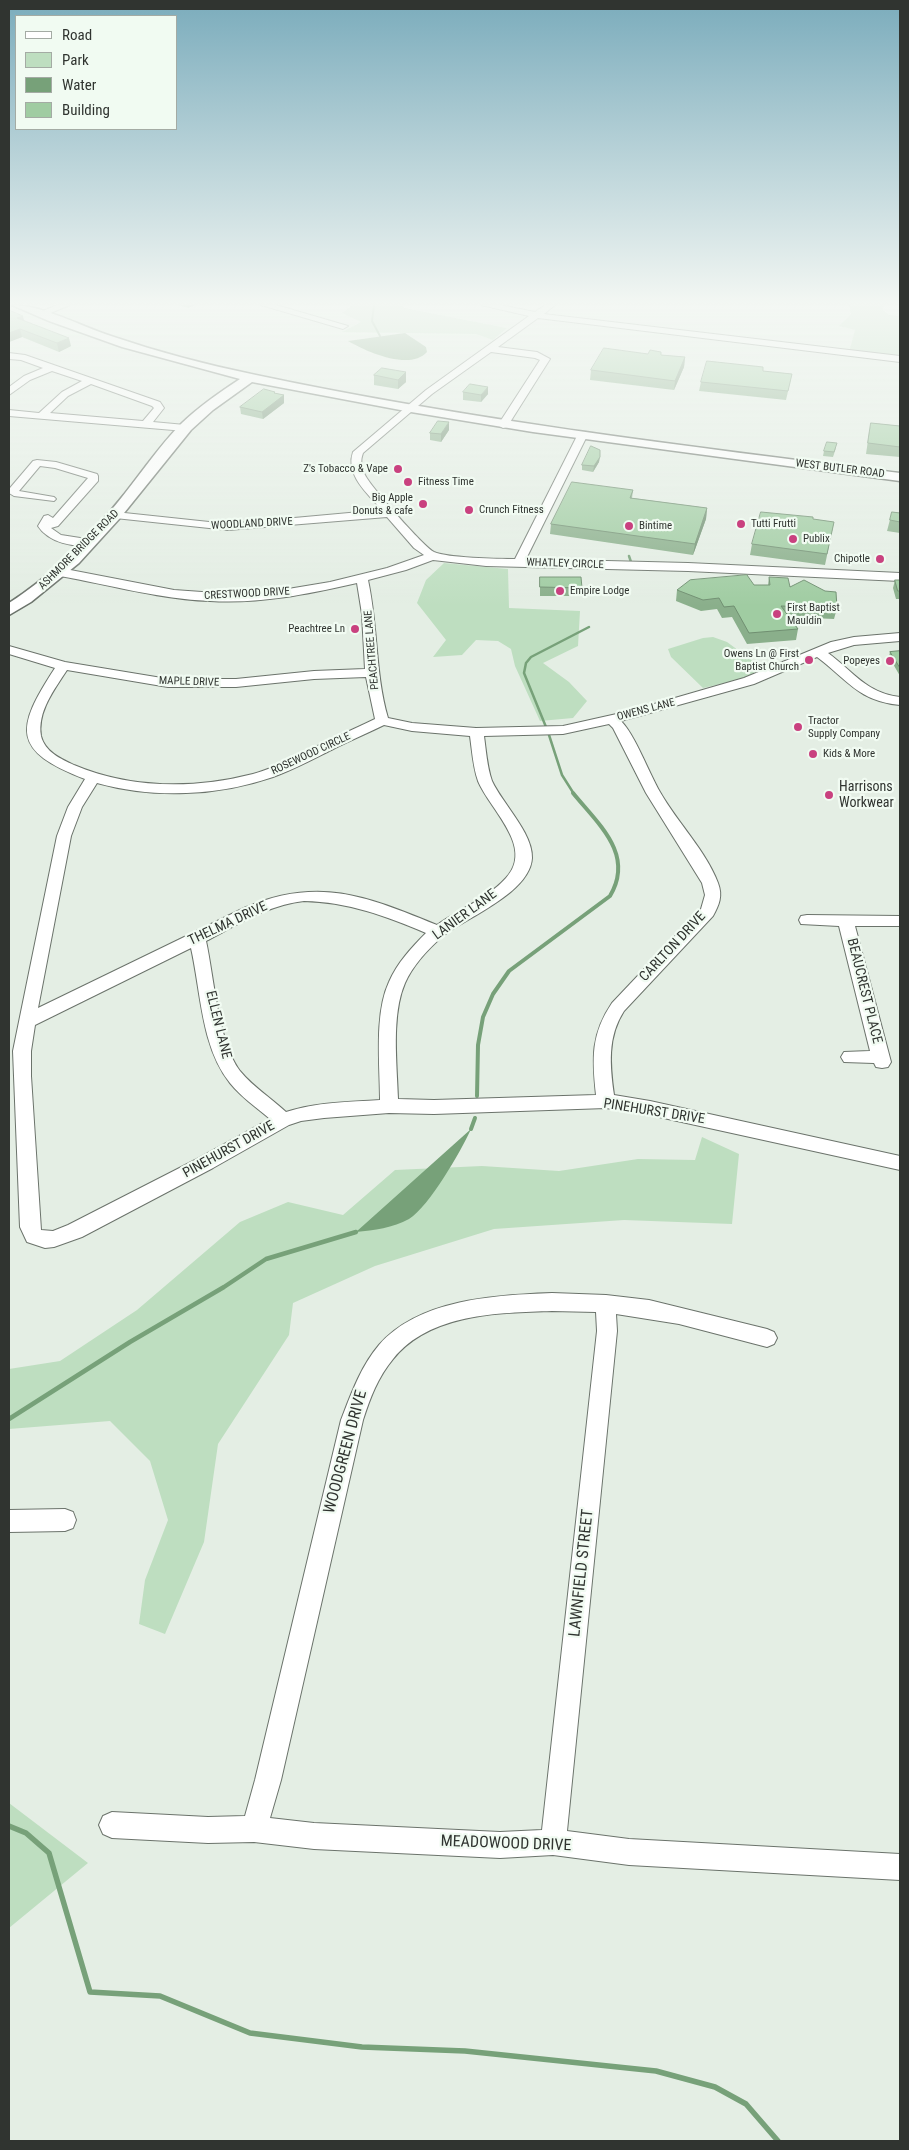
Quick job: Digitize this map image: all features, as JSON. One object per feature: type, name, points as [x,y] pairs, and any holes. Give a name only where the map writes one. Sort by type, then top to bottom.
[{"type":"main road","name":"ASHMORE BRIDGE ROAD","points":[[9,610],[33,594],[60,572],[115,515],[185,428],[210,405]]},
{"type":"main road","name":"WEST BUTLER ROAD","points":[[395,405],[503,425],[900,477]]},
{"type":"street","points":[[40,416],[52,405]]},
{"type":"street","points":[[145,425],[159,408],[157,405]]},
{"type":"street","points":[[413,405],[363,447],[356,458],[355,466],[360,477],[388,513],[418,546],[432,556]]},
{"type":"street","points":[[503,425],[516,405]]},
{"type":"street","points":[[9,414],[185,428]]},
{"type":"street","points":[[519,562],[582,436]]},
{"type":"street","points":[[23,481],[37,463],[56,465],[92,476],[94,479],[54,524],[44,526]]},
{"type":"street","points":[[9,474],[50,499],[54,505],[44,526]]},
{"type":"street","name":"WOODLAND DRIVE","points":[[115,515],[228,527],[388,513]]},
{"type":"street","points":[[44,526],[48,534],[56,537],[89,542]]},
{"type":"street","name":"WHATLEY CIRCLE","points":[[432,556],[462,560],[900,577]]},
{"type":"street","name":"CRESTWOOD DRIVE","points":[[60,572],[169,593],[212,598],[294,592],[362,578],[432,556]]},
{"type":"street","name":"PEACHTREE LANE","points":[[362,578],[367,596],[372,673],[377,705],[382,721]]},
{"type":"street","name":"OWENS LANE","points":[[382,721],[412,728],[476,732],[563,730],[612,719],[749,681],[819,652],[854,641],[900,636]]},
{"type":"street","name":"MAPLE DRIVE","points":[[9,650],[63,666],[142,680],[196,684],[372,673]]},
{"type":"street","points":[[819,652],[831,660],[866,693],[884,700],[900,701]]},
{"type":"street","name":"ROSEWOOD CIRCLE","points":[[63,666],[38,710],[34,724],[34,738],[39,747],[48,757],[93,778],[141,787],[208,786],[243,780],[286,767],[382,721]]},
{"type":"street","name":"CARLTON DRIVE","points":[[606,1101],[601,1050],[603,1033],[608,1020],[707,912],[714,895],[701,866],[653,793],[619,726],[612,719]]},
{"type":"street","name":"LANIER LANE","points":[[389,1106],[390,1005],[392,992],[404,970],[438,932],[508,885],[518,874],[523,863],[524,854],[520,838],[485,780],[476,732]]},
{"type":"street","name":"PINEHURST DRIVE","points":[[93,778],[75,807],[64,836],[22,1052],[30,1227],[34,1236],[38,1239],[54,1239],[75,1231],[206,1163],[283,1120],[310,1112],[389,1106],[434,1108],[606,1101],[650,1108],[900,1163]]},
{"type":"street","name":"THELMA DRIVE","points":[[28,1021],[69,999],[275,902],[304,896],[335,897],[365,903],[438,932]]},
{"type":"street","points":[[807,920],[900,921]]},
{"type":"street","name":"BEAUCREST PLACE","points":[[846,921],[881,1059],[850,1057]]},
{"type":"street","name":"ELLEN LANE","points":[[197,938],[216,1032],[227,1064],[239,1082],[283,1120]]},
{"type":"street","name":"WOODGREEN DRIVE","points":[[254,1829],[268,1780],[352,1420],[370,1374],[394,1343],[416,1327],[445,1314],[483,1307],[560,1301],[652,1310],[767,1338]]},
{"type":"street","name":"LAWNFIELD STREET","points":[[553,1842],[607,1331],[606,1304]]},
{"type":"street","points":[[9,1522],[64,1520]]},
{"type":"street","name":"MEADOWOOD DRIVE","points":[[112,1825],[208,1830],[254,1829],[314,1836],[500,1846],[553,1842],[629,1852],[900,1867]]},
{"type":"green space","points":[[444,563],[508,569],[509,608],[580,611],[578,646],[543,663],[569,682],[587,701],[573,718],[540,721],[515,666],[511,649],[498,641],[476,640],[462,655],[433,657],[446,640],[417,603],[426,580]]},
{"type":"green space","points":[[713,637],[727,642],[765,670],[742,679],[703,688],[671,657],[668,649],[703,638]]},
{"type":"green space","points":[[702,1137],[739,1154],[732,1224],[624,1220],[494,1229],[375,1266],[293,1303],[289,1335],[218,1444],[204,1542],[165,1634],[139,1624],[145,1580],[168,1520],[150,1461],[110,1421],[9,1429],[9,1369],[60,1361],[137,1310],[240,1222],[288,1202],[343,1215],[395,1170],[482,1166],[559,1171],[638,1159],[695,1160]]},
{"type":"green space","points":[[9,1803],[88,1863],[9,1928]]},
{"type":"water","points":[[471,1129],[444,1178],[417,1213],[409,1219],[390,1227],[356,1232]]},
{"type":"building","points":[[242,405],[271,405],[262,412],[240,407]]},
{"type":"building","points":[[438,421],[449,422],[441,434],[430,433]]},
{"type":"building","points":[[871,423],[900,426],[900,447],[868,443]]},
{"type":"building","points":[[827,442],[837,443],[834,452],[824,451]]},
{"type":"building","points":[[591,446],[600,450],[600,457],[594,466],[582,465]]},
{"type":"building","name":"Bintime","points":[[572,482],[633,490],[630,498],[707,508],[695,544],[551,524]]},
{"type":"building","name":"Publix","points":[[761,512],[813,517],[813,519],[834,522],[827,554],[752,544]]},
{"type":"building","points":[[892,512],[900,513],[900,522],[890,520]]},
{"type":"building","points":[[747,575],[754,585],[770,585],[769,577],[788,578],[790,587],[804,580],[825,591],[836,592],[837,608],[781,606],[798,629],[749,633],[734,606],[724,607],[719,598],[703,600],[677,590],[690,580]]},
{"type":"building","points":[[540,577],[581,577],[582,588],[540,587]]},
{"type":"building","points":[[895,580],[900,580],[900,591],[898,591]]},
{"type":"building","points":[[900,651],[900,668],[890,652]]},
{"type":"waterway","points":[[629,556],[631,562]]},
{"type":"waterway","points":[[546,727],[524,673],[526,663],[531,657],[589,627]]},
{"type":"waterway","points":[[549,735],[562,775],[574,794]]},
{"type":"waterway","points":[[477,1096],[478,1045],[483,1017],[493,994],[509,971],[610,896],[617,881],[616,853],[610,840],[573,793]]},
{"type":"waterway","points":[[471,1129],[475,1118]]},
{"type":"waterway","points":[[9,1419],[130,1342],[224,1287],[266,1259],[356,1232]]},
{"type":"waterway","points":[[9,1826],[26,1833],[49,1853],[90,1992],[160,1996],[250,2033],[362,2047],[465,2051],[656,2071],[715,2087],[746,2104],[778,2141]]},
{"type":"place","name":"Z's Tobacco & Vape","points":[[398,469]]},
{"type":"place","name":"Fitness Time","points":[[408,482]]},
{"type":"place","name":"Big Apple Donuts & cafe","points":[[423,504]]},
{"type":"place","name":"Crunch Fitness","points":[[469,510]]},
{"type":"place","name":"Tutti Frutti","points":[[741,524]]},
{"type":"place","name":"Bintime","points":[[629,526]]},
{"type":"place","name":"Publix","points":[[793,539]]},
{"type":"place","name":"Chipotle","points":[[880,559]]},
{"type":"place","name":"Empire Lodge","points":[[560,591]]},
{"type":"place","name":"First Baptist Mauldin","points":[[777,614]]},
{"type":"place","name":"Peachtree Ln","points":[[355,629]]},
{"type":"place","name":"Owens Ln @ First Baptist Church","points":[[809,660]]},
{"type":"place","name":"Popeyes","points":[[890,661]]},
{"type":"place","name":"Tractor Supply Company","points":[[798,727]]},
{"type":"place","name":"Kids & More","points":[[813,754]]},
{"type":"place","name":"Harrisons Workwear","points":[[829,795]]}]
